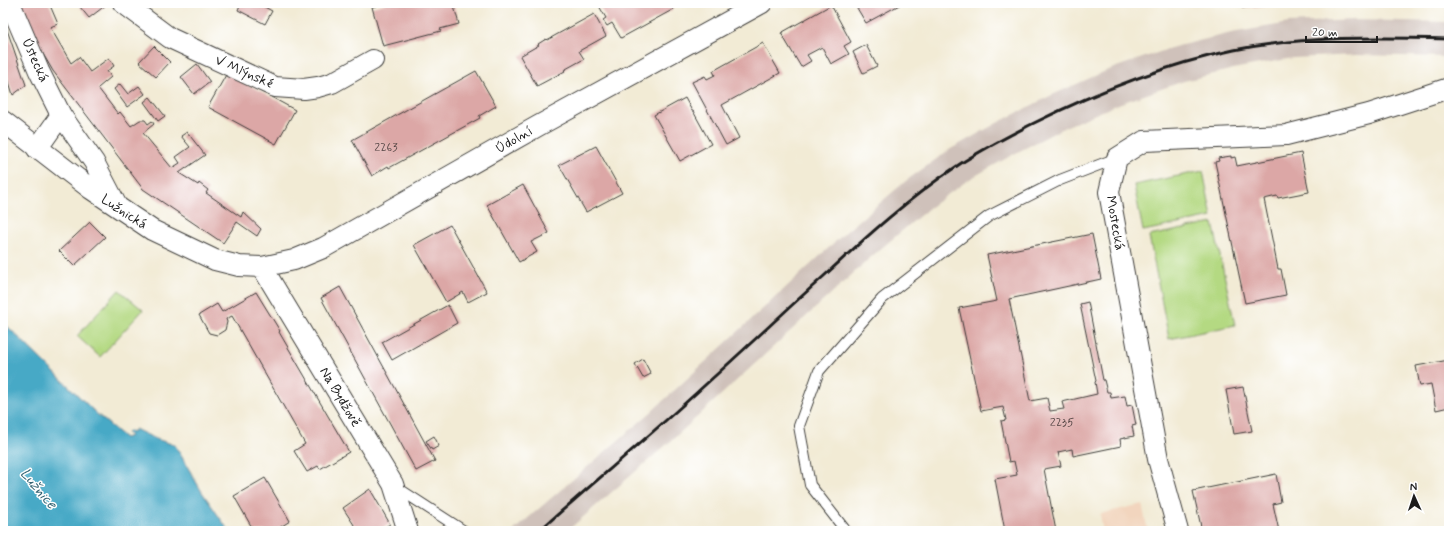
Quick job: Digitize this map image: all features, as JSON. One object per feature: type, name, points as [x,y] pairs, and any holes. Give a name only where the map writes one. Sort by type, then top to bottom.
[{"type":"street","name":"Ústecká","points":[[10,3],[39,71],[61,115],[94,162],[117,207]]},
{"type":"street","name":"V Mlýnské","points":[[123,3],[170,38],[275,87],[304,89],[318,87],[332,83],[374,60]]},
{"type":"street","name":"Údolní","points":[[262,267],[294,260],[323,248],[538,126],[762,3]]},
{"type":"street","points":[[1117,158],[1144,141],[1286,135],[1369,114],[1449,88]]},
{"type":"street","points":[[37,149],[61,115]]},
{"type":"street","name":"Lužnická","points":[[3,121],[37,149],[91,189],[152,230],[215,260],[239,266],[262,267]]},
{"type":"street","name":"Mostecká","points":[[1117,158],[1109,192],[1158,459],[1178,531]]},
{"type":"street","name":"Na Bydžově","points":[[262,267],[393,484],[408,531]]},
{"type":"lane","points":[[846,531],[810,485],[799,426],[819,371],[882,299],[989,216],[1060,180],[1117,158]]},
{"type":"lane","points":[[393,484],[464,531]]},
{"type":"shaded area","points":[[1355,20],[1449,22],[1449,57],[1356,55],[1293,58],[1238,68],[1184,81],[1121,103],[1065,127],[968,180],[929,208],[871,257],[673,439],[567,531],[513,531],[650,413],[848,230],[907,180],[949,150],[1050,96],[1108,70],[1174,47],[1231,33],[1289,23]]},
{"type":"shaded area","points":[[1142,504],[1148,531],[1103,531],[1100,514]]},
{"type":"green space","points":[[1203,171],[1212,217],[1143,231],[1134,185]]},
{"type":"green space","points":[[1213,223],[1235,325],[1169,339],[1149,236]]},
{"type":"green space","points":[[119,290],[143,310],[100,357],[77,336]]},
{"type":"water","name":"Lužnice","points":[[3,322],[97,414],[125,438],[130,436],[127,433],[129,431],[132,433],[135,429],[156,439],[175,445],[202,492],[229,531],[3,531]]},
{"type":"building","points":[[19,3],[49,3],[58,24],[50,27],[71,63],[79,57],[90,72],[109,58],[114,66],[107,71],[111,77],[98,88],[118,114],[120,112],[131,126],[140,120],[145,120],[148,124],[152,121],[154,124],[143,133],[172,168],[180,163],[176,157],[190,147],[181,136],[187,132],[205,155],[179,173],[198,185],[199,183],[208,190],[206,193],[241,217],[243,212],[261,229],[257,236],[237,222],[223,243],[143,189],[53,71],[32,35]]},
{"type":"building","points":[[84,3],[104,3],[106,5],[89,18],[80,7]]},
{"type":"building","points":[[241,3],[257,3],[272,11],[265,24],[238,10]]},
{"type":"building","points":[[387,3],[453,3],[459,24],[440,29],[441,31],[383,46],[372,7]]},
{"type":"building","points":[[605,3],[671,3],[674,9],[621,38],[612,23],[607,26],[603,20],[606,18],[599,6]]},
{"type":"building","points":[[854,3],[903,3],[866,23]]},
{"type":"building","points":[[1242,3],[1284,3],[1284,4],[1242,8]]},
{"type":"building","points":[[831,5],[851,42],[844,46],[849,54],[831,64],[822,47],[807,55],[811,61],[801,67],[781,33]]},
{"type":"building","points":[[594,14],[606,36],[579,51],[584,59],[537,86],[520,56],[546,39],[547,40]]},
{"type":"building","points":[[3,18],[26,85],[13,95],[7,75],[3,76]]},
{"type":"building","points":[[763,43],[780,73],[722,105],[739,138],[726,145],[692,82],[705,76],[707,79],[715,75],[713,71]]},
{"type":"building","points":[[866,45],[877,66],[863,73],[853,52]]},
{"type":"building","points":[[154,46],[170,62],[156,77],[139,62]]},
{"type":"building","points":[[197,64],[210,82],[194,94],[181,77]]},
{"type":"building","points":[[476,71],[496,106],[479,116],[480,118],[389,168],[388,166],[372,176],[352,140]]},
{"type":"building","points":[[227,73],[295,110],[276,144],[208,107]]},
{"type":"building","points":[[120,84],[128,94],[139,86],[145,94],[127,107],[114,89]]},
{"type":"building","points":[[150,97],[165,116],[158,121],[144,102]]},
{"type":"building","points":[[685,98],[711,144],[680,161],[654,115]]},
{"type":"building","points":[[596,146],[622,193],[586,212],[559,165]]},
{"type":"building","points":[[1301,153],[1309,192],[1264,199],[1278,269],[1281,269],[1286,295],[1245,303],[1215,162],[1219,161],[1218,158],[1231,156],[1231,158],[1235,157],[1237,166]]},
{"type":"building","points":[[523,185],[549,233],[531,242],[537,252],[519,262],[487,205]]},
{"type":"building","points":[[90,222],[105,237],[74,266],[59,251]]},
{"type":"building","points":[[450,225],[487,292],[468,302],[463,292],[446,302],[414,245]]},
{"type":"building","points":[[1092,234],[1101,279],[1009,299],[1030,401],[1047,398],[1050,411],[1064,409],[1062,402],[1097,394],[1096,381],[1080,304],[1088,302],[1103,380],[1107,392],[1110,392],[1111,398],[1125,396],[1127,406],[1132,405],[1136,425],[1132,426],[1134,436],[1120,439],[1121,446],[1073,456],[1072,449],[1058,452],[1061,466],[1044,469],[1056,531],[1005,531],[995,479],[1017,475],[1014,461],[1009,462],[1001,421],[1006,420],[1003,407],[981,411],[959,308],[997,301],[987,255]]},
{"type":"building","points":[[340,287],[435,461],[416,471],[321,298]]},
{"type":"building","points":[[256,292],[349,452],[320,469],[318,466],[307,472],[294,451],[305,444],[232,316],[226,319],[227,322],[225,330],[217,335],[209,333],[199,315],[217,304],[222,312]]},
{"type":"building","points":[[448,305],[457,323],[392,360],[382,342]]},
{"type":"building","points":[[643,359],[651,374],[643,378],[635,364]]},
{"type":"building","points":[[1449,360],[1449,407],[1436,410],[1431,384],[1420,386],[1416,366]]},
{"type":"building","points":[[1243,387],[1252,431],[1234,434],[1226,390]]},
{"type":"building","points":[[434,436],[439,446],[432,450],[426,441]]},
{"type":"building","points":[[1276,474],[1281,502],[1273,504],[1279,531],[1202,531],[1193,491]]},
{"type":"building","points":[[265,478],[290,521],[274,531],[254,531],[234,496]]},
{"type":"building","points":[[370,489],[390,524],[379,531],[358,531],[343,508]]},
{"type":"railway","points":[[539,531],[685,404],[888,218],[939,178],[994,144],[1056,112],[1106,90],[1182,63],[1208,56],[1261,45],[1341,38],[1449,39]]}]
